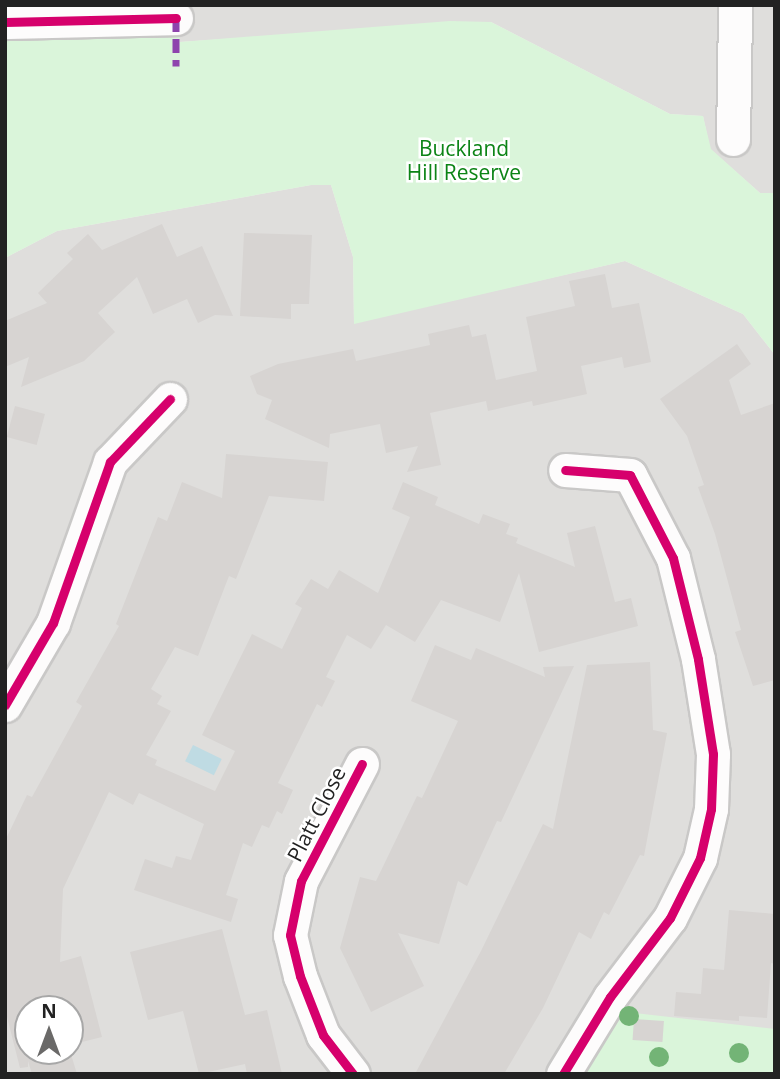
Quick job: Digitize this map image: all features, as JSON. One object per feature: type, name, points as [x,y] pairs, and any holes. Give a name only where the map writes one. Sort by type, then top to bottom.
[{"type":"street","points":[[733,139],[735,5]]},
{"type":"street","points":[[5,22],[176,18]]},
{"type":"street","points":[[5,705],[53,622],[110,462],[170,399]]},
{"type":"street","points":[[563,1074],[610,998],[670,918],[700,858],[711,809],[713,754],[698,659],[673,558],[630,475],[565,470]]},
{"type":"street","name":"Platt Close","points":[[353,1074],[323,1035],[300,976],[290,935],[301,881],[362,764]]},
{"type":"shaded area","points":[[5,5],[775,5],[775,193],[760,193],[710,149],[703,116],[670,114],[491,22],[179,42],[179,33],[5,37]]},
{"type":"shaded area","points":[[311,185],[331,185],[353,257],[354,323],[625,261],[743,314],[775,355],[775,1074],[5,1074],[5,258],[57,231]]},
{"type":"green space","name":"Buckland Hill Reserve","points":[[450,21],[491,22],[670,114],[703,116],[711,149],[760,193],[775,193],[775,355],[743,314],[625,261],[354,324],[353,257],[331,185],[311,185],[57,231],[5,258],[5,37],[179,32],[180,42]]},
{"type":"green space","points":[[617,1011],[775,1029],[775,1074],[577,1074]]},
{"type":"water","points":[[193,745],[222,759],[214,775],[185,761]]},
{"type":"building","points":[[162,224],[177,257],[202,246],[233,316],[215,315],[198,323],[187,299],[153,314],[137,277],[98,313],[115,332],[84,361],[21,387],[29,357],[5,367],[5,321],[47,303],[38,293],[73,259],[67,253],[88,234],[102,250]]},
{"type":"building","points":[[244,233],[312,235],[309,304],[291,304],[291,319],[240,316]]},
{"type":"building","points":[[605,274],[612,308],[639,303],[651,362],[624,368],[622,357],[581,366],[587,394],[533,406],[532,401],[488,411],[486,401],[430,413],[441,465],[407,472],[418,446],[386,453],[380,424],[330,434],[329,448],[265,419],[272,400],[257,394],[250,376],[278,364],[353,349],[356,361],[430,345],[428,334],[469,325],[472,337],[486,334],[496,380],[537,371],[526,317],[575,306],[569,281]]},
{"type":"building","points":[[737,344],[751,364],[729,380],[741,415],[775,403],[775,680],[753,686],[735,632],[741,630],[715,534],[698,487],[704,485],[687,436],[660,399]]},
{"type":"building","points":[[15,406],[45,414],[37,445],[7,437]]},
{"type":"building","points":[[226,454],[328,462],[324,501],[269,496],[236,579],[229,576],[198,656],[175,647],[151,689],[162,696],[157,704],[171,711],[146,755],[157,760],[155,765],[215,791],[235,751],[202,735],[252,634],[282,649],[302,608],[295,604],[311,579],[328,589],[339,570],[378,593],[410,517],[392,509],[403,482],[438,497],[435,505],[479,524],[483,514],[510,524],[506,534],[518,538],[516,543],[575,567],[567,533],[595,526],[615,602],[631,598],[638,626],[539,652],[519,573],[500,622],[441,600],[415,642],[386,625],[371,649],[347,635],[326,677],[335,681],[322,707],[317,704],[278,783],[293,790],[282,814],[277,811],[269,828],[262,825],[252,847],[243,843],[226,895],[238,899],[231,922],[134,890],[145,859],[172,868],[176,856],[191,860],[204,824],[139,793],[133,805],[109,792],[63,889],[60,962],[81,956],[102,1037],[84,1042],[84,995],[14,995],[14,1044],[5,1009],[5,841],[27,795],[32,797],[82,706],[76,702],[119,626],[116,624],[158,517],[167,521],[182,482],[222,498]]},
{"type":"building","points":[[435,645],[471,660],[476,648],[545,677],[543,667],[574,666],[501,822],[497,821],[467,886],[458,881],[439,944],[398,933],[424,986],[371,1012],[340,948],[360,877],[376,881],[417,796],[422,798],[458,721],[411,701]]},
{"type":"building","points":[[650,662],[653,730],[667,733],[644,856],[640,855],[609,915],[604,912],[591,939],[579,932],[543,1008],[504,1074],[415,1074],[481,951],[543,824],[553,829],[587,665]]},
{"type":"building","points":[[729,910],[775,914],[775,964],[771,963],[767,1018],[739,1016],[739,1021],[674,1016],[676,992],[701,994],[703,968],[724,970]]},
{"type":"building","points":[[222,929],[245,1015],[267,1010],[282,1074],[247,1074],[245,1064],[199,1074],[183,1011],[148,1020],[130,952]]},
{"type":"building","points":[[634,1019],[664,1021],[662,1042],[633,1040]]},
{"type":"building","points":[[29,1065],[74,1065],[77,1074],[32,1074]]},
{"type":"marked path","points":[[176,18],[176,66]]},
{"type":"cycle path","points":[[5,22],[176,18]]},
{"type":"cycle path","points":[[5,705],[53,623],[110,462],[170,399]]},
{"type":"cycle path","points":[[563,1074],[610,997],[670,918],[700,858],[711,809],[713,754],[698,659],[673,558],[630,475],[565,470]]},
{"type":"cycle path","points":[[353,1074],[323,1035],[300,976],[290,935],[301,881],[362,764]]}]
